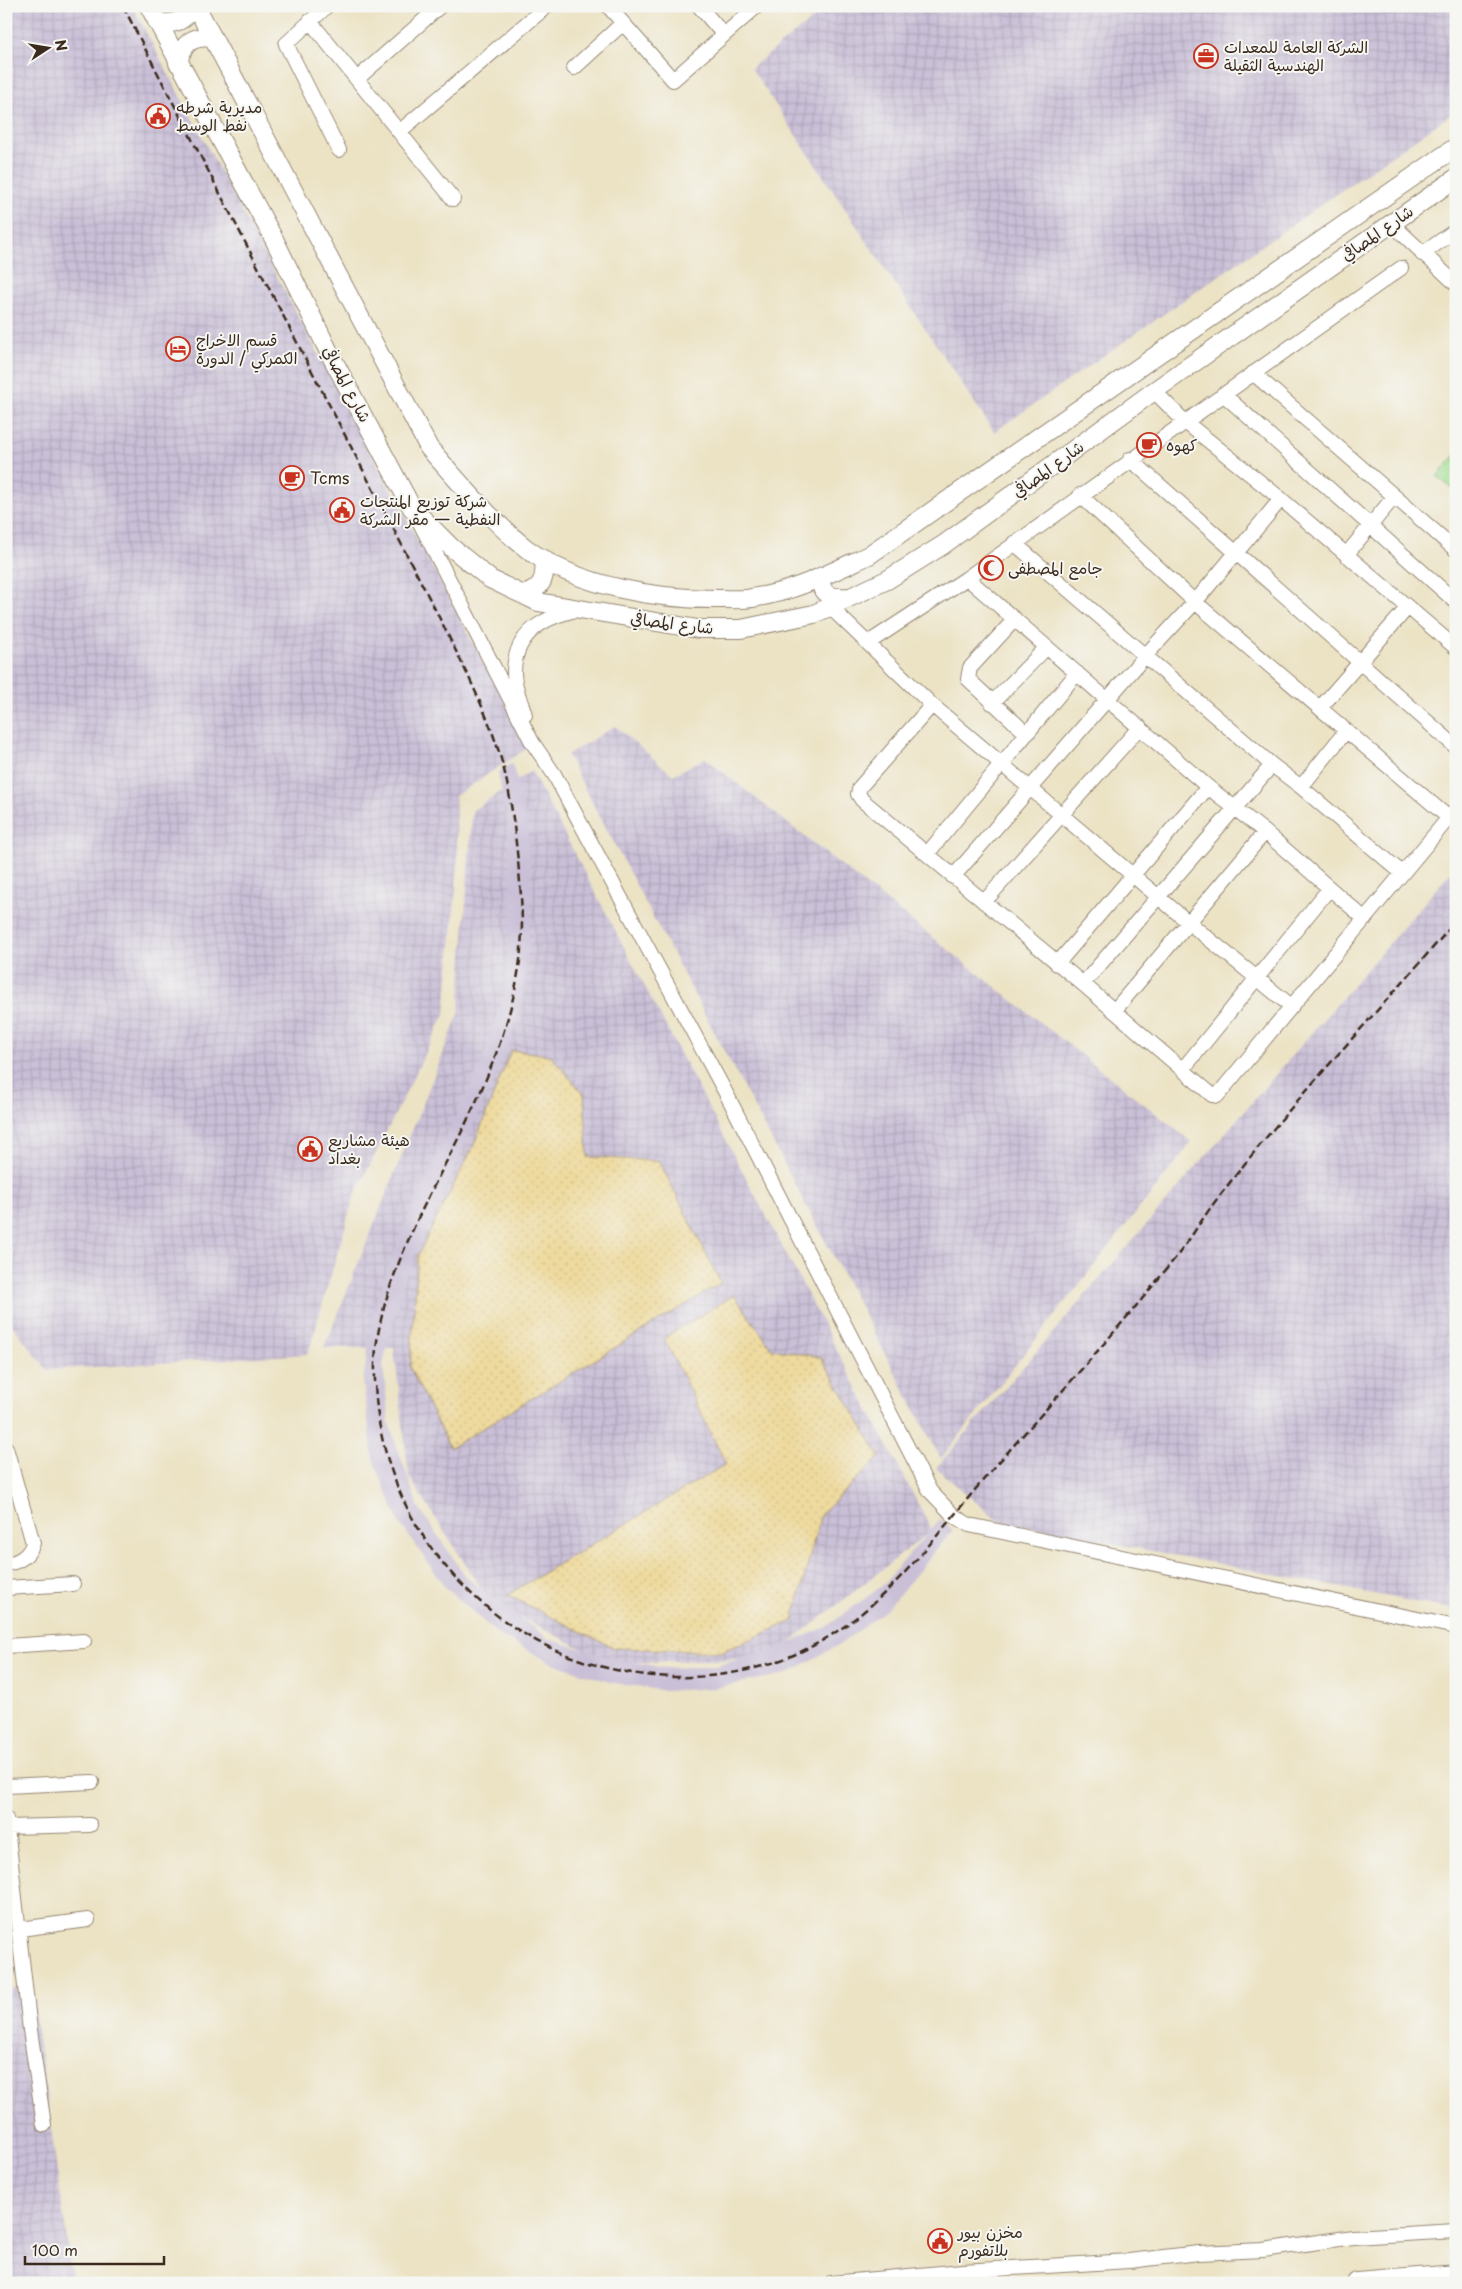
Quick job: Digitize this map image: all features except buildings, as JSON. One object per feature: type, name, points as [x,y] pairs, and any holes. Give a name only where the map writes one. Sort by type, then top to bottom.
[{"type":"highway","points":[[1357,2283],[1456,2275]]},
{"type":"main road","points":[[153,14],[168,24],[180,21],[192,6]]},
{"type":"main road","name":"شارع المصافي","points":[[196,6],[429,448],[478,504],[527,549],[544,559],[562,568],[623,590],[692,599],[752,598],[816,579],[869,555],[1134,373],[1456,147]]},
{"type":"main road","name":"شارع المصافي","points":[[153,14],[276,241],[330,354],[412,508],[452,548],[490,579],[538,602],[698,629],[741,629],[814,614],[887,580],[943,545],[1157,389],[1456,178]]},
{"type":"main road","points":[[178,63],[182,49],[190,40],[202,37],[212,38]]},
{"type":"main road","points":[[1403,183],[1405,196],[1417,205]]},
{"type":"main road","points":[[1386,195],[1398,203],[1396,220]]},
{"type":"main road","points":[[1134,373],[1157,389],[1164,381],[1157,372],[1156,357]]},
{"type":"main road","points":[[523,595],[533,592],[542,584],[545,572],[544,559]]},
{"type":"main road","points":[[816,579],[828,597],[849,597]]},
{"type":"main road","points":[[816,579],[830,607]]},
{"type":"main road","points":[[741,629],[748,614],[742,599]]},
{"type":"street","points":[[327,6],[286,44],[286,48],[339,150]]},
{"type":"street","points":[[357,79],[440,6]]},
{"type":"street","points":[[399,132],[547,6]]},
{"type":"street","points":[[608,6],[673,80],[757,6]]},
{"type":"street","points":[[699,6],[724,35]]},
{"type":"street","points":[[310,21],[453,199]]},
{"type":"street","points":[[574,68],[623,23]]},
{"type":"street","points":[[1396,220],[1422,254],[1456,284]]},
{"type":"street","points":[[1422,254],[1456,230]]},
{"type":"street","points":[[868,643],[967,578],[1130,459],[1401,268]]},
{"type":"street","points":[[1253,373],[1456,550]]},
{"type":"street","points":[[1157,389],[1184,421],[1281,499],[1456,648]]},
{"type":"street","points":[[1224,394],[1456,602]]},
{"type":"street","points":[[1130,459],[1456,747]]},
{"type":"street","points":[[932,705],[860,787],[858,794],[862,800],[1083,984],[1212,1095],[1216,1096],[1452,813],[1346,731],[1195,602],[1080,495]]},
{"type":"street","points":[[1346,555],[1394,497]]},
{"type":"street","points":[[953,877],[1145,656],[1195,602],[1281,499]]},
{"type":"street","points":[[412,508],[532,742],[554,774],[728,1097],[930,1491],[954,1516],[969,1525],[1456,1627]]},
{"type":"street","points":[[1014,543],[1272,765],[1301,787],[1402,873]]},
{"type":"street","points":[[967,578],[1208,787],[1265,832],[1365,919]]},
{"type":"street","points":[[830,607],[932,705],[1135,875],[1158,897],[1291,1006]]},
{"type":"street","points":[[1320,708],[1408,607]]},
{"type":"street","points":[[532,742],[514,674],[521,645],[534,626],[562,613],[583,609]]},
{"type":"street","points":[[1016,619],[970,668],[968,679],[1027,734]]},
{"type":"street","points":[[992,702],[1047,647]]},
{"type":"street","points":[[926,854],[1077,673]]},
{"type":"street","points":[[984,902],[1140,727]]},
{"type":"street","points":[[1301,787],[1346,731]]},
{"type":"street","points":[[1083,984],[1272,765]]},
{"type":"street","points":[[1057,964],[1135,875],[1208,787]]},
{"type":"street","points":[[1114,1012],[1265,832]]},
{"type":"street","points":[[1182,1069],[1329,889]]},
{"type":"street","points":[[6,1448],[33,1543],[30,1553],[15,1563],[6,1564]]},
{"type":"street","points":[[6,1588],[74,1584]]},
{"type":"street","points":[[6,1646],[84,1641]]},
{"type":"street","points":[[6,1786],[92,1782]]},
{"type":"street","points":[[44,2125],[30,2030],[20,1929],[10,1874],[7,1822],[90,1824]]},
{"type":"street","points":[[20,1929],[88,1920]]},
{"type":"street","points":[[831,2283],[973,2270],[1129,2261],[1199,2253],[1263,2250],[1371,2236],[1456,2231]]},
{"type":"shaded area","points":[[6,6],[132,6],[529,747],[455,796],[458,864],[445,1014],[354,1197],[308,1354],[47,1370],[6,1317]]},
{"type":"shaded area","points":[[116,6],[128,6],[144,39],[135,44]]},
{"type":"shaded area","points":[[829,6],[1456,6],[1456,111],[994,432],[751,68]]},
{"type":"shaded area","points":[[153,53],[201,144],[192,150],[144,57]]},
{"type":"shaded area","points":[[206,155],[253,245],[244,250],[197,160]]},
{"type":"shaded area","points":[[261,264],[307,348],[299,353],[256,273]]},
{"type":"shaded area","points":[[315,363],[344,419],[335,424],[306,368]]},
{"type":"shaded area","points":[[352,430],[459,639],[505,741],[493,750],[448,648],[341,437]]},
{"type":"shaded area","points":[[615,726],[673,775],[705,758],[1192,1142],[941,1459],[567,755]]},
{"type":"shaded area","points":[[512,763],[527,820],[532,894],[525,986],[511,1042],[403,1282],[383,1365],[389,1423],[418,1507],[467,1578],[549,1639],[611,1658],[665,1668],[716,1666],[772,1650],[826,1627],[882,1586],[940,1519],[953,1530],[886,1610],[842,1643],[786,1674],[714,1688],[665,1691],[609,1682],[552,1663],[499,1635],[446,1588],[399,1522],[373,1459],[363,1382],[375,1303],[411,1208],[483,1059],[504,994],[511,920],[507,820],[498,772]]},
{"type":"shaded area","points":[[531,771],[932,1530],[770,1658],[610,1663],[490,1602],[409,1477],[394,1348],[324,1348],[459,1014],[472,811]]},
{"type":"shaded area","points":[[1456,866],[1456,1610],[998,1521],[936,1468]]},
{"type":"shaded area","points":[[31,1988],[73,2283],[6,2283],[6,1989]]},
{"type":"green space","points":[[1456,455],[1456,492],[1437,476]]},
{"type":"sand","points":[[511,1050],[550,1055],[584,1094],[588,1157],[659,1161],[721,1283],[450,1448],[410,1368],[418,1255],[474,1145]]},
{"type":"sand","points":[[734,1295],[772,1349],[821,1357],[880,1457],[821,1514],[793,1621],[721,1652],[614,1648],[507,1595],[726,1464],[664,1338]]},
{"type":"railway","points":[[123,6],[470,679],[497,746],[505,772],[514,825],[522,920],[520,960],[511,1007],[488,1075],[404,1249],[384,1307],[375,1364],[377,1404],[383,1442],[395,1479],[411,1514],[431,1547],[455,1577],[483,1604],[515,1628],[546,1646],[579,1660],[649,1675],[685,1677],[721,1675],[757,1668],[791,1656],[823,1640],[851,1621],[902,1576],[991,1471],[1106,1342],[1179,1254],[1214,1202],[1278,1124],[1456,921]]},
{"type":"place","name":"الشركة العامة للمعدات الهندسية الثقيلة","points":[[1206,56]]},
{"type":"place","name":"مديرية شرطه نفط الوسط","points":[[158,116]]},
{"type":"place","name":"قسم الاخراج الكمركي / الدورة","points":[[178,349]]},
{"type":"place","name":"كهوه","points":[[1149,445]]},
{"type":"place","name":"Tcms","points":[[292,478]]},
{"type":"place","name":"شركة توزيع المنتجات النفطية — مقر الشركة","points":[[342,510]]},
{"type":"place","name":"جامع المصطفى","points":[[991,568]]},
{"type":"place","name":"هيئة مشاريع بغداد","points":[[310,1149]]},
{"type":"place","name":"مخزن بيور بلاتفورم","points":[[940,2241]]}]
